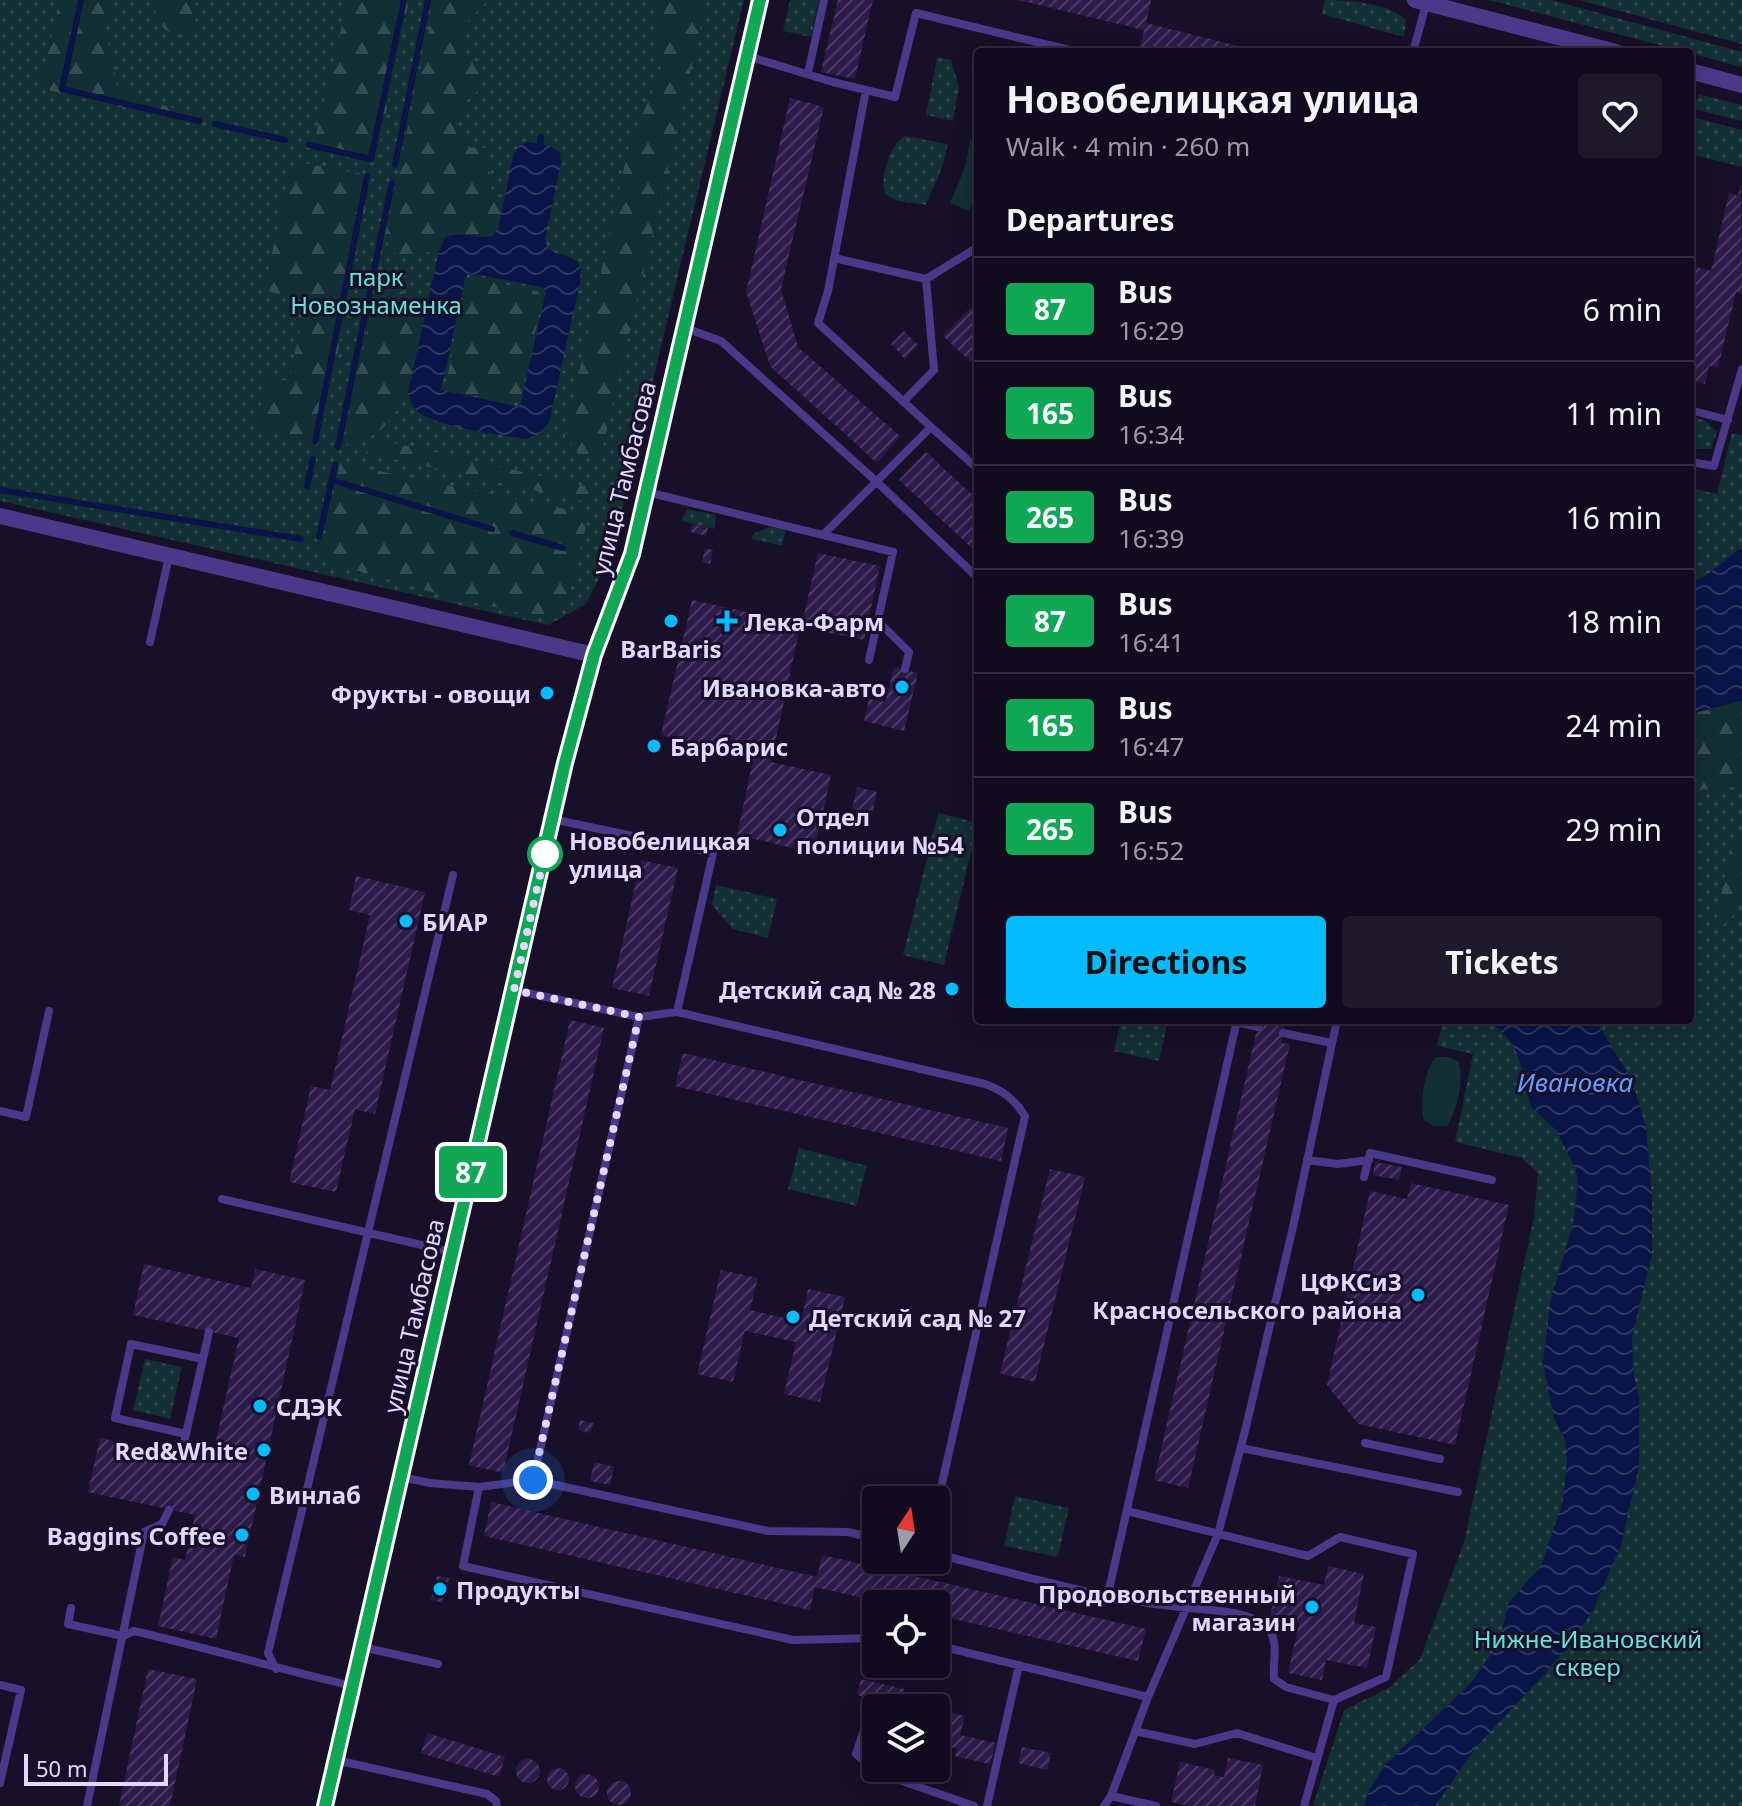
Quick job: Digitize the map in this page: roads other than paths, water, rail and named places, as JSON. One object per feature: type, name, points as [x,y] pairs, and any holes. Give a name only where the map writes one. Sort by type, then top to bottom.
[{"type":"street","name":"улица Тамбасова","points":[[325,1806],[552,819],[594,655],[632,554],[760,0]]},
{"type":"street","points":[[1421,1],[1601,48]]},
{"type":"street","points":[[1694,72],[1742,85]]},
{"type":"street","points":[[0,516],[594,655]]},
{"type":"lane","points":[[808,73],[824,0]]},
{"type":"lane","points":[[1414,48],[1421,1]]},
{"type":"lane","points":[[747,56],[895,97],[916,13],[1037,47]]},
{"type":"lane","points":[[866,90],[834,258],[818,323],[974,465]]},
{"type":"lane","points":[[834,258],[926,279],[974,249]]},
{"type":"lane","points":[[903,402],[934,370],[926,279]]},
{"type":"lane","points":[[685,328],[721,341],[974,574]]},
{"type":"lane","points":[[1694,463],[1714,466],[1742,369]]},
{"type":"lane","points":[[1694,411],[1728,420]]},
{"type":"lane","points":[[823,535],[931,427]]},
{"type":"lane","points":[[647,492],[893,552],[869,660]]},
{"type":"lane","points":[[150,642],[169,556]]},
{"type":"lane","points":[[878,621],[909,652],[905,669]]},
{"type":"lane","points":[[552,819],[713,853],[677,1012]]},
{"type":"lane","points":[[276,1669],[268,1653],[453,875]]},
{"type":"lane","points":[[514,990],[639,1017],[677,1012],[985,1084],[1016,1102],[1025,1116],[941,1486]]},
{"type":"lane","points":[[0,1111],[26,1117],[49,1011]]},
{"type":"lane","points":[[533,1480],[639,1017]]},
{"type":"lane","points":[[1108,1594],[1236,1024]]},
{"type":"lane","points":[[1248,1024],[1258,1027]]},
{"type":"lane","points":[[1104,1806],[1111,1796],[1148,1697],[1218,1534],[1241,1448],[1336,1024]]},
{"type":"lane","points":[[1283,1033],[1332,1043]]},
{"type":"lane","points":[[1364,1177],[1370,1153],[1492,1180]]},
{"type":"lane","points":[[1307,1160],[1338,1164],[1369,1160]]},
{"type":"lane","points":[[222,1199],[452,1252]]},
{"type":"lane","points":[[181,1456],[209,1332]]},
{"type":"lane","points":[[186,1434],[115,1418],[131,1344],[203,1359]]},
{"type":"lane","points":[[1365,1443],[1440,1459]]},
{"type":"lane","points":[[1241,1448],[1458,1492]]},
{"type":"lane","points":[[401,1477],[479,1487],[533,1480],[768,1531],[848,1532],[862,1536]]},
{"type":"lane","points":[[479,1487],[463,1566],[793,1640],[862,1638]]},
{"type":"lane","points":[[87,1806],[144,1532],[162,1524],[169,1510]]},
{"type":"lane","points":[[950,1557],[1158,1606],[1215,1610],[1256,1619],[1270,1630],[1275,1645],[1274,1679],[1286,1687],[1334,1700],[1386,1677],[1413,1554],[1340,1537],[1308,1556],[1127,1511]]},
{"type":"lane","points":[[71,1608],[68,1624],[123,1636],[134,1631],[353,1686]]},
{"type":"lane","points":[[362,1647],[438,1664]]},
{"type":"lane","points":[[950,1648],[1148,1697]]},
{"type":"lane","points":[[987,1806],[1019,1665]]},
{"type":"lane","points":[[0,1685],[21,1690],[0,1783]]},
{"type":"lane","points":[[1304,1806],[1334,1700]]},
{"type":"lane","points":[[1135,1731],[1195,1744],[1237,1733],[1317,1758]]},
{"type":"lane","points":[[862,1736],[856,1754],[862,1759]]},
{"type":"lane","points":[[336,1760],[487,1794],[496,1801],[497,1806]]},
{"type":"lane","points":[[905,1782],[974,1806]]},
{"type":"lane","points":[[1111,1796],[1156,1806]]},
{"type":"water","points":[[530,142],[552,147],[560,153],[561,162],[545,240],[552,251],[571,258],[581,267],[549,423],[540,433],[528,439],[431,419],[416,410],[408,393],[439,251],[445,237],[492,236],[498,229],[514,153],[520,145]],"holes":[[[469,273],[541,287],[546,291],[520,407],[441,390],[465,279]]]},
{"type":"water","points":[[1742,547],[1742,701],[1694,713],[1694,581],[1704,577]]},
{"type":"water","name":"Ивановка","points":[[1494,1024],[1597,1024],[1632,1080],[1646,1128],[1652,1196],[1652,1253],[1632,1337],[1633,1370],[1639,1399],[1639,1466],[1621,1545],[1594,1608],[1577,1635],[1477,1746],[1435,1806],[1365,1806],[1369,1790],[1385,1765],[1470,1684],[1489,1657],[1500,1640],[1508,1603],[1541,1566],[1563,1501],[1567,1461],[1565,1440],[1554,1418],[1543,1362],[1551,1298],[1573,1225],[1578,1180],[1575,1167],[1556,1130],[1531,1107],[1513,1044]]},
{"type":"waterway","points":[[81,0],[62,89],[199,121]]},
{"type":"waterway","points":[[309,145],[371,159],[404,0]]},
{"type":"waterway","points":[[395,165],[428,0]]},
{"type":"waterway","points":[[215,124],[285,140]]},
{"type":"waterway","points":[[540,145],[541,137]]},
{"type":"waterway","points":[[315,442],[367,176]]},
{"type":"waterway","points":[[338,447],[392,182]]},
{"type":"waterway","points":[[307,486],[313,459]]},
{"type":"waterway","points":[[319,537],[335,465]]},
{"type":"waterway","points":[[332,480],[492,529]]},
{"type":"waterway","points":[[0,490],[301,539]]},
{"type":"waterway","points":[[512,533],[563,548]]},
{"type":"place","name":"BarBaris","points":[[671,621]]},
{"type":"place","name":"Лека-Фарм","points":[[727,621]]},
{"type":"place","name":"Ивановка-авто","points":[[902,687]]},
{"type":"place","name":"Фрукты - овощи","points":[[547,693]]},
{"type":"place","name":"Барбарис","points":[[654,746]]},
{"type":"place","name":"Отдел полиции №54","points":[[780,830]]},
{"type":"place","name":"Новобелицкая улица","points":[[545,854]]},
{"type":"place","name":"БИАР","points":[[406,921]]},
{"type":"place","name":"Детский сад № 28","points":[[952,989]]},
{"type":"place","name":"ЦФКСиЗ Красносельского района","points":[[1418,1295]]},
{"type":"place","name":"Детский сад № 27","points":[[793,1317]]},
{"type":"place","name":"СДЭК","points":[[260,1406]]},
{"type":"place","name":"Red&White","points":[[264,1450]]},
{"type":"place","name":"Винлаб","points":[[253,1494]]},
{"type":"place","name":"Baggins Coffee","points":[[242,1535]]},
{"type":"place","name":"Продукты","points":[[440,1589]]},
{"type":"place","name":"Продовольственный магазин","points":[[1312,1607]]},
{"type":"park label","name":"парк Новознаменка","points":[[376,290]]},
{"type":"park label","name":"Нижне-Ивановский сквер","points":[[1588,1652]]}]
